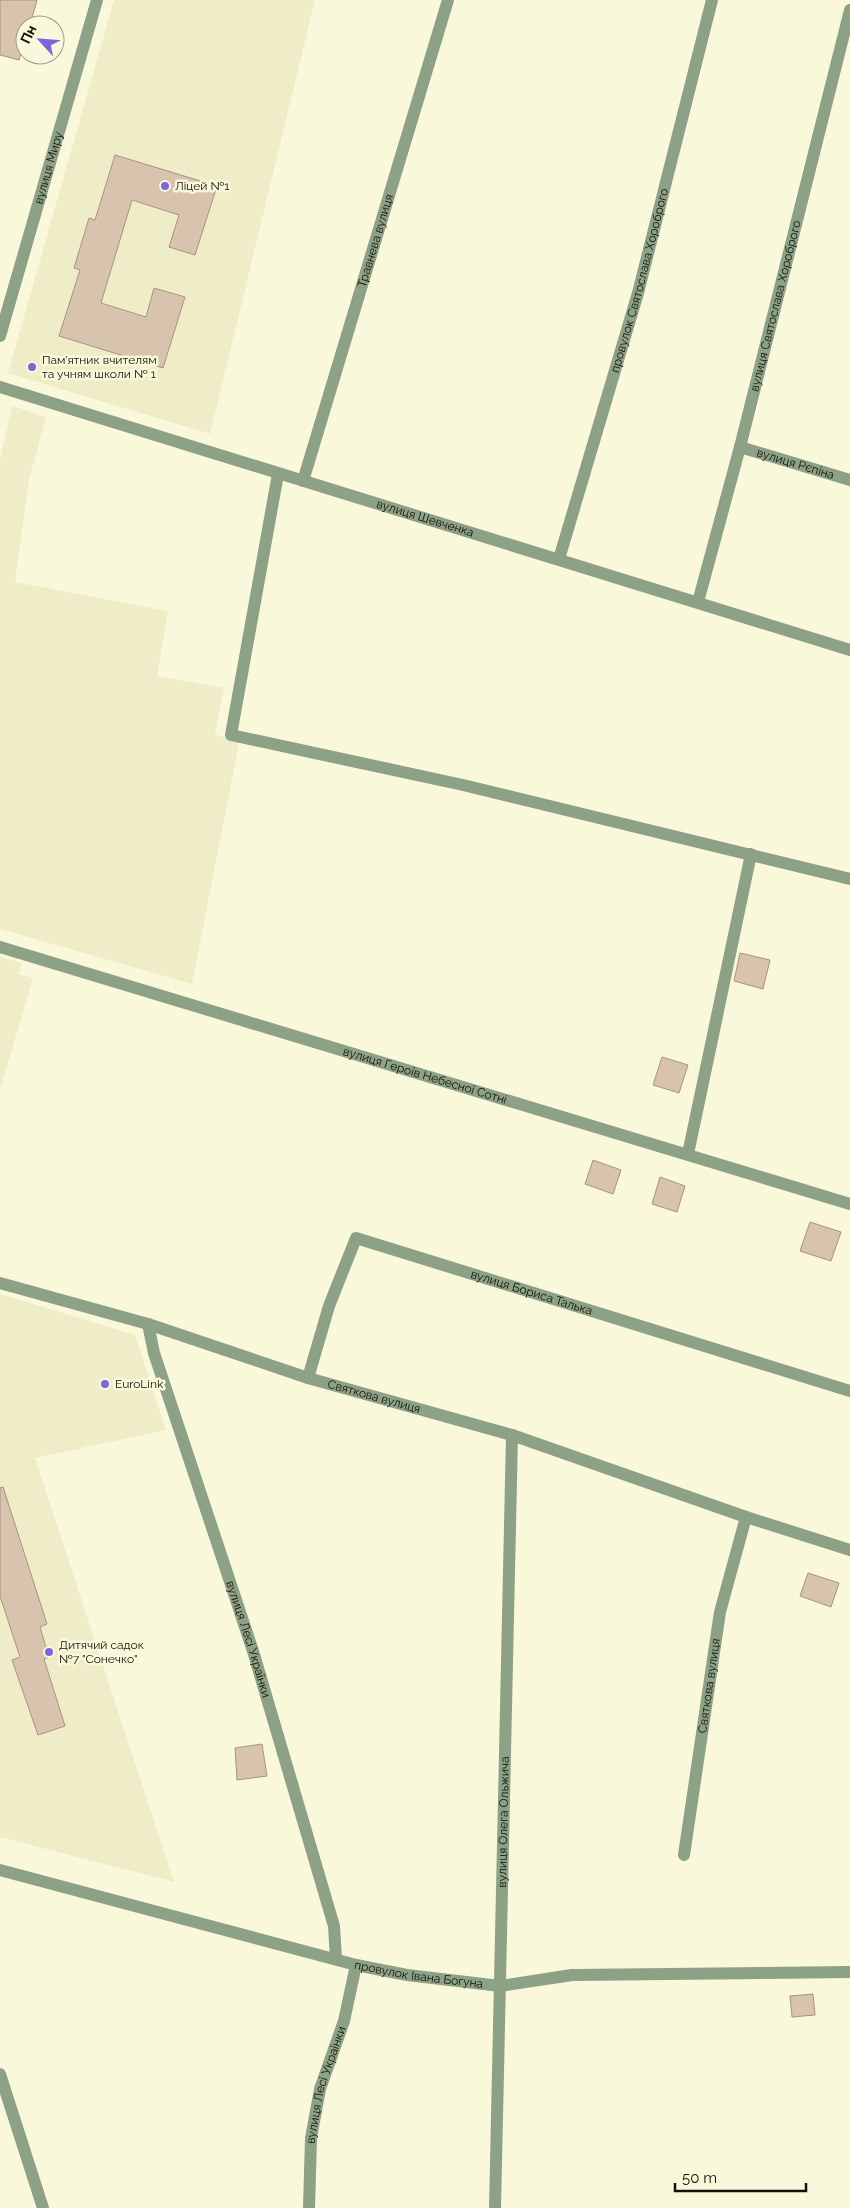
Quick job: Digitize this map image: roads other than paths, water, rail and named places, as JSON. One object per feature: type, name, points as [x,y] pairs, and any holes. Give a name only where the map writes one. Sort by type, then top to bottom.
[{"type":"street","name":"вулиця Миру","points":[[0,336],[97,0]]},
{"type":"street","name":"Травнева вулиця","points":[[303,481],[448,0]]},
{"type":"street","name":"провулок Святослава Хороброго","points":[[559,559],[638,293],[712,0]]},
{"type":"street","name":"вулиця Святослава Хороброго","points":[[698,602],[740,446],[850,10]]},
{"type":"street","name":"вулиця Шевченка","points":[[0,387],[850,650]]},
{"type":"street","name":"вулиця Рєпіна","points":[[740,446],[850,480]]},
{"type":"street","points":[[278,474],[231,735],[463,785],[850,879]]},
{"type":"street","points":[[688,1154],[751,854]]},
{"type":"street","name":"вулиця Героїв Небесної Сотні","points":[[0,947],[850,1204]]},
{"type":"street","name":"вулиця Бориса Талька","points":[[308,1378],[329,1306],[356,1238],[850,1391]]},
{"type":"street","name":"Святкова вулиця","points":[[0,1283],[148,1324],[308,1378],[512,1435],[746,1517],[850,1550]]},
{"type":"street","name":"вулиця Лесі Українки","points":[[148,1324],[154,1353],[256,1661],[334,1926],[336,1959]]},
{"type":"street","name":"вулиця Олега Ольжича","points":[[495,2208],[512,1435]]},
{"type":"street","name":"Святкова вулиця","points":[[684,1855],[720,1612],[746,1517]]},
{"type":"street","name":"провулок Івана Богуна","points":[[0,1870],[356,1965],[407,1975],[500,1986],[572,1974],[850,1972]]},
{"type":"street","name":"вулиця Лесі Українки","points":[[309,2208],[310,2138],[320,2089],[344,2021],[356,1965]]},
{"type":"street","points":[[0,2074],[43,2208]]},
{"type":"place","name":"Ліцей №1","points":[[165,186]]},
{"type":"place","name":"Пам'ятник вчителям та учням школи № 1","points":[[32,367]]},
{"type":"place","name":"EuroLink","points":[[105,1384]]},
{"type":"place","name":"Дитячий садок №7 \"Сонечко\"","points":[[49,1652]]}]
